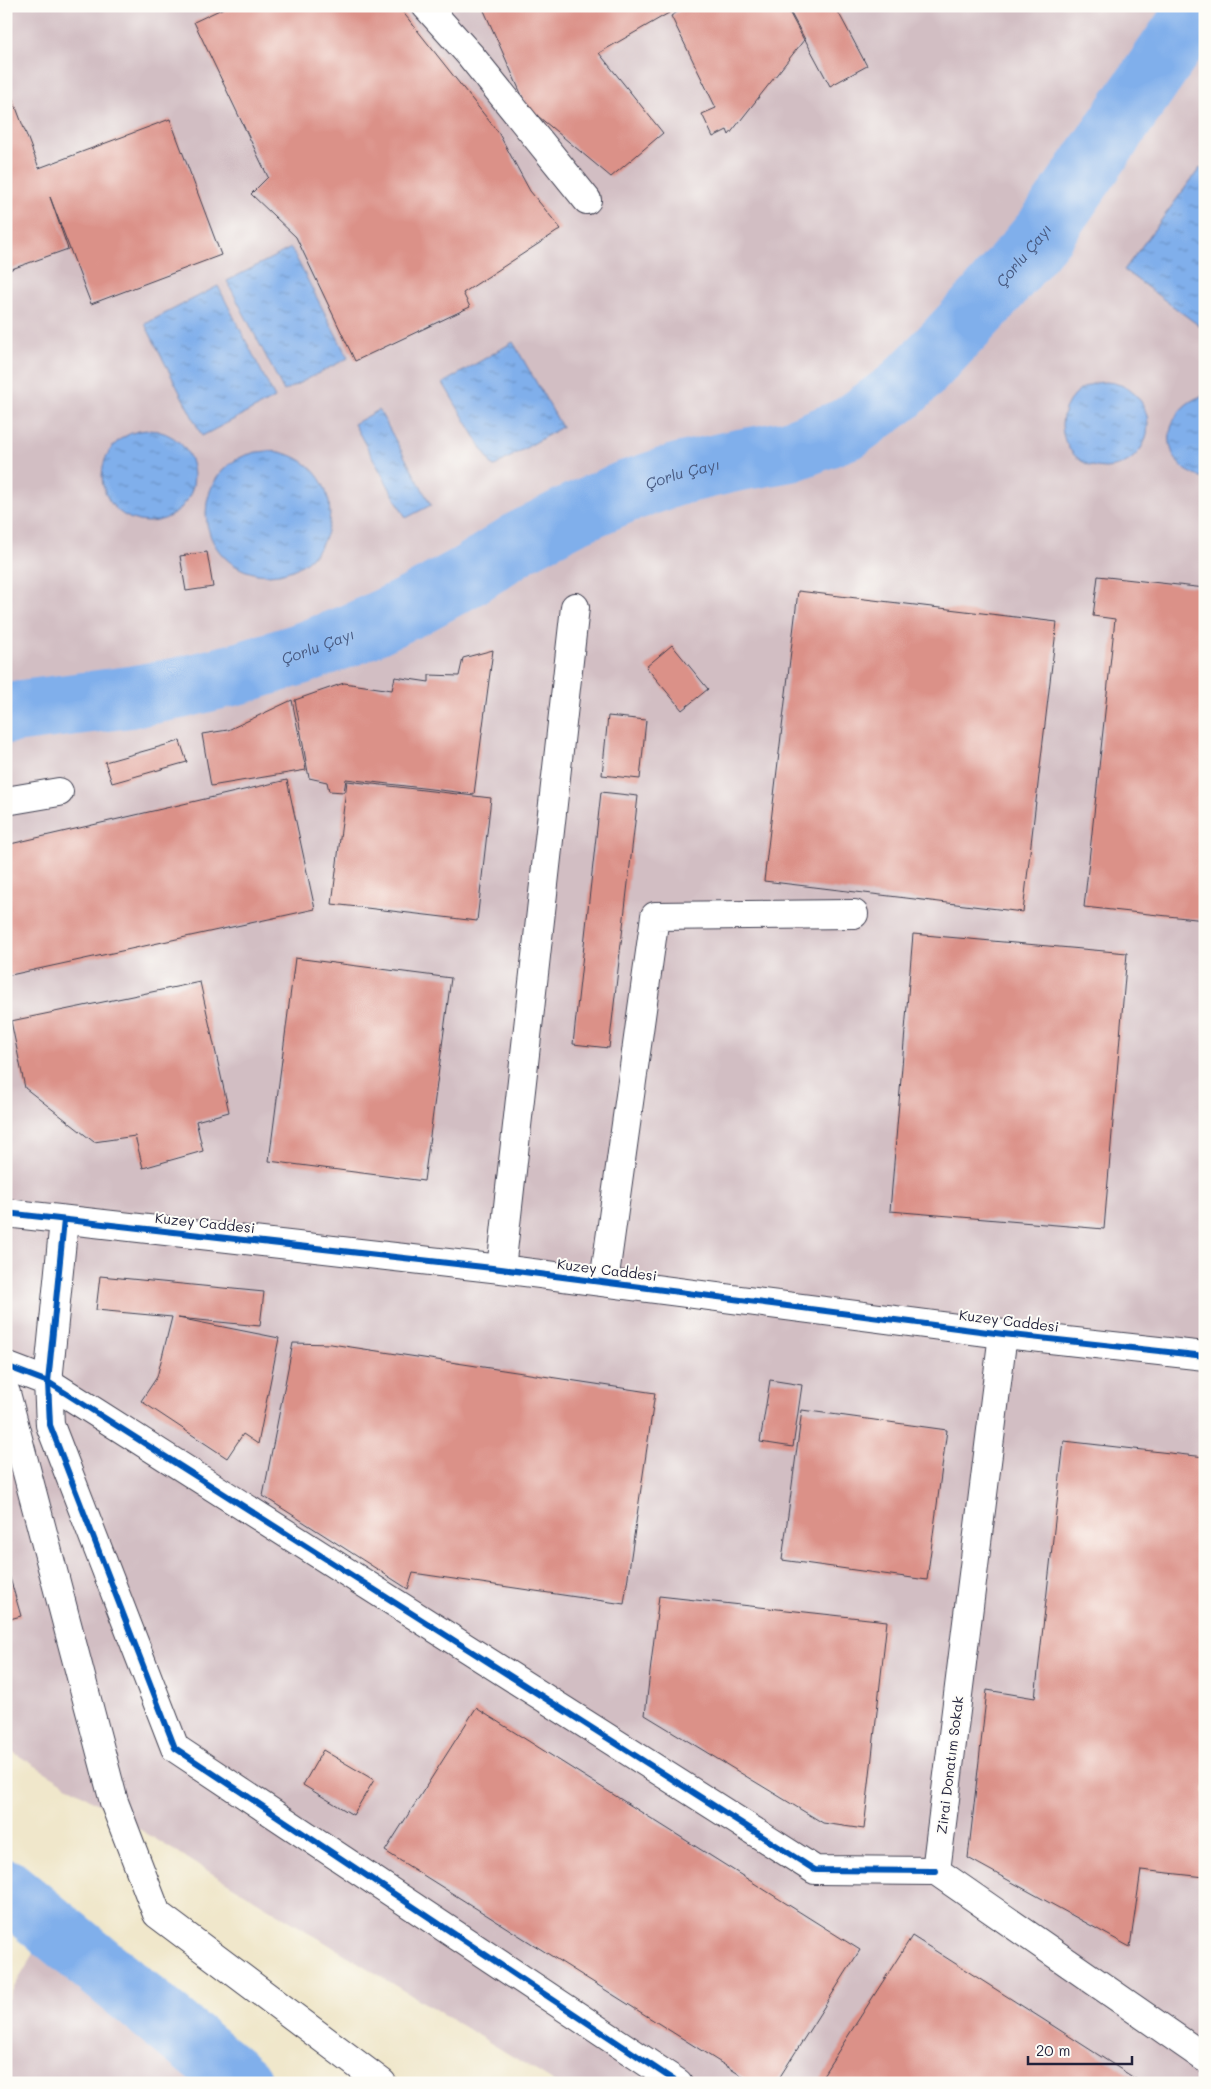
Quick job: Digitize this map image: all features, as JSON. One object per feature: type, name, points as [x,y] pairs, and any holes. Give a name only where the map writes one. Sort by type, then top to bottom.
[{"type":"street","points":[[426,6],[470,55],[587,200]]},
{"type":"street","points":[[501,1269],[575,607]]},
{"type":"street","points":[[6,801],[59,792]]},
{"type":"street","points":[[604,1282],[655,916],[854,914]]},
{"type":"street","name":"Kuzey Caddesi","points":[[6,1214],[501,1269],[1003,1334],[1205,1356]]},
{"type":"street","points":[[64,1220],[48,1382],[50,1425],[175,1748],[678,2083]]},
{"type":"street","name":"Zirai Donatım Sokak","points":[[936,1871],[1003,1334]]},
{"type":"street","points":[[6,1366],[48,1382],[815,1870],[936,1871],[1205,2058]]},
{"type":"street","points":[[6,1393],[114,1802],[157,1914],[382,2083]]},
{"type":"shaded area","points":[[6,6],[1205,6],[1205,2083],[556,2083],[6,1748]]},
{"type":"shaded area","points":[[36,1950],[208,2083],[6,2083],[6,2001]]},
{"type":"water","points":[[1200,168],[1205,172],[1205,330],[1124,270]]},
{"type":"water","points":[[291,248],[348,358],[284,391],[227,281]]},
{"type":"water","points":[[218,286],[275,398],[202,436],[145,324]]},
{"type":"water","points":[[513,342],[562,427],[493,467],[443,383]]},
{"type":"water","points":[[1105,382],[1121,386],[1135,395],[1144,409],[1148,425],[1144,441],[1135,455],[1121,464],[1105,468],[1089,464],[1075,455],[1066,441],[1062,425],[1066,409],[1075,395],[1089,386]]},
{"type":"water","points":[[1205,395],[1205,478],[1189,472],[1178,463],[1172,451],[1170,438],[1172,424],[1179,412],[1190,402]]},
{"type":"water","points":[[379,410],[431,505],[406,518],[354,424]]},
{"type":"water","points":[[148,430],[166,433],[181,443],[191,458],[194,476],[191,494],[181,509],[166,519],[148,522],[130,519],[115,509],[105,494],[102,476],[105,458],[115,443],[130,433]]},
{"type":"water","points":[[268,451],[292,455],[312,469],[326,489],[330,513],[326,537],[312,557],[292,571],[268,575],[244,571],[224,557],[210,537],[206,513],[210,489],[224,469],[244,455]]},
{"type":"building","points":[[228,6],[398,6],[498,132],[530,191],[561,229],[463,293],[470,307],[355,361],[296,237],[251,194],[268,177],[194,22]]},
{"type":"building","points":[[482,6],[681,6],[599,53],[663,133],[611,177],[527,107]]},
{"type":"building","points":[[687,6],[786,6],[804,40],[729,135],[727,130],[713,137],[702,114],[716,108],[671,16]]},
{"type":"building","points":[[787,6],[835,6],[867,66],[830,86]]},
{"type":"building","points":[[6,81],[39,168],[170,119],[221,255],[91,304],[50,197],[68,249],[6,271]]},
{"type":"building","points":[[207,552],[213,587],[186,591],[180,556]]},
{"type":"building","points":[[1098,576],[1205,588],[1205,920],[1084,907],[1115,619],[1093,616]]},
{"type":"building","points":[[798,591],[1057,622],[1023,912],[764,881]]},
{"type":"building","points":[[672,645],[708,689],[682,710],[646,667]]},
{"type":"building","points":[[493,650],[474,794],[346,779],[344,792],[329,791],[327,782],[309,778],[295,700],[344,683],[392,690],[395,677],[429,682],[429,675],[459,676],[463,658]]},
{"type":"building","points":[[292,700],[306,770],[211,786],[202,734],[228,730]]},
{"type":"building","points":[[608,716],[646,720],[640,779],[602,775]]},
{"type":"building","points":[[180,741],[187,762],[112,783],[105,762]]},
{"type":"building","points":[[287,780],[315,909],[6,976],[6,845]]},
{"type":"building","points":[[347,781],[491,798],[477,921],[332,904]]},
{"type":"building","points":[[601,792],[638,796],[609,1048],[573,1044]]},
{"type":"building","points":[[913,934],[1127,953],[1104,1229],[890,1211]]},
{"type":"building","points":[[295,958],[451,978],[424,1181],[269,1161]]},
{"type":"building","points":[[200,982],[229,1112],[196,1121],[203,1151],[143,1168],[135,1136],[94,1142],[25,1088],[11,1021]]},
{"type":"building","points":[[100,1276],[264,1292],[260,1326],[178,1318],[279,1338],[258,1444],[243,1434],[227,1458],[141,1401],[157,1377],[172,1317],[96,1310]]},
{"type":"building","points":[[293,1343],[331,1344],[655,1393],[624,1604],[413,1573],[408,1589],[263,1496]]},
{"type":"building","points":[[770,1380],[802,1385],[793,1447],[760,1442]]},
{"type":"building","points":[[802,1410],[947,1430],[927,1580],[782,1560]]},
{"type":"building","points":[[1064,1441],[1205,1457],[1205,1877],[1141,1870],[1130,1947],[968,1858],[987,1690],[1035,1698]]},
{"type":"building","points":[[6,1564],[21,1616],[6,1620]]},
{"type":"building","points":[[659,1596],[887,1621],[864,1829],[823,1823],[645,1715]]},
{"type":"building","points":[[476,1708],[860,1950],[776,2083],[753,2083],[385,1851]]},
{"type":"building","points":[[323,1750],[374,1780],[353,1815],[303,1785]]},
{"type":"building","points":[[912,1936],[1041,2018],[1142,2083],[818,2083]]},
{"type":"waterway","name":"Çorlu Çayı","points":[[6,713],[130,697],[180,688],[240,673],[300,654],[358,632],[415,605],[470,575],[522,541],[572,515],[625,492],[679,474],[734,461],[790,451],[849,428],[900,391],[922,369],[986,301],[1045,231],[1200,6]]},
{"type":"waterway","points":[[6,1890],[241,2083]]},
{"type":"cycle path","points":[[6,1213],[501,1269],[1003,1334],[1205,1356]]},
{"type":"cycle path","points":[[64,1220],[48,1382],[50,1425],[175,1748],[678,2083]]},
{"type":"cycle path","points":[[6,1366],[48,1382],[815,1870],[936,1871]]}]
